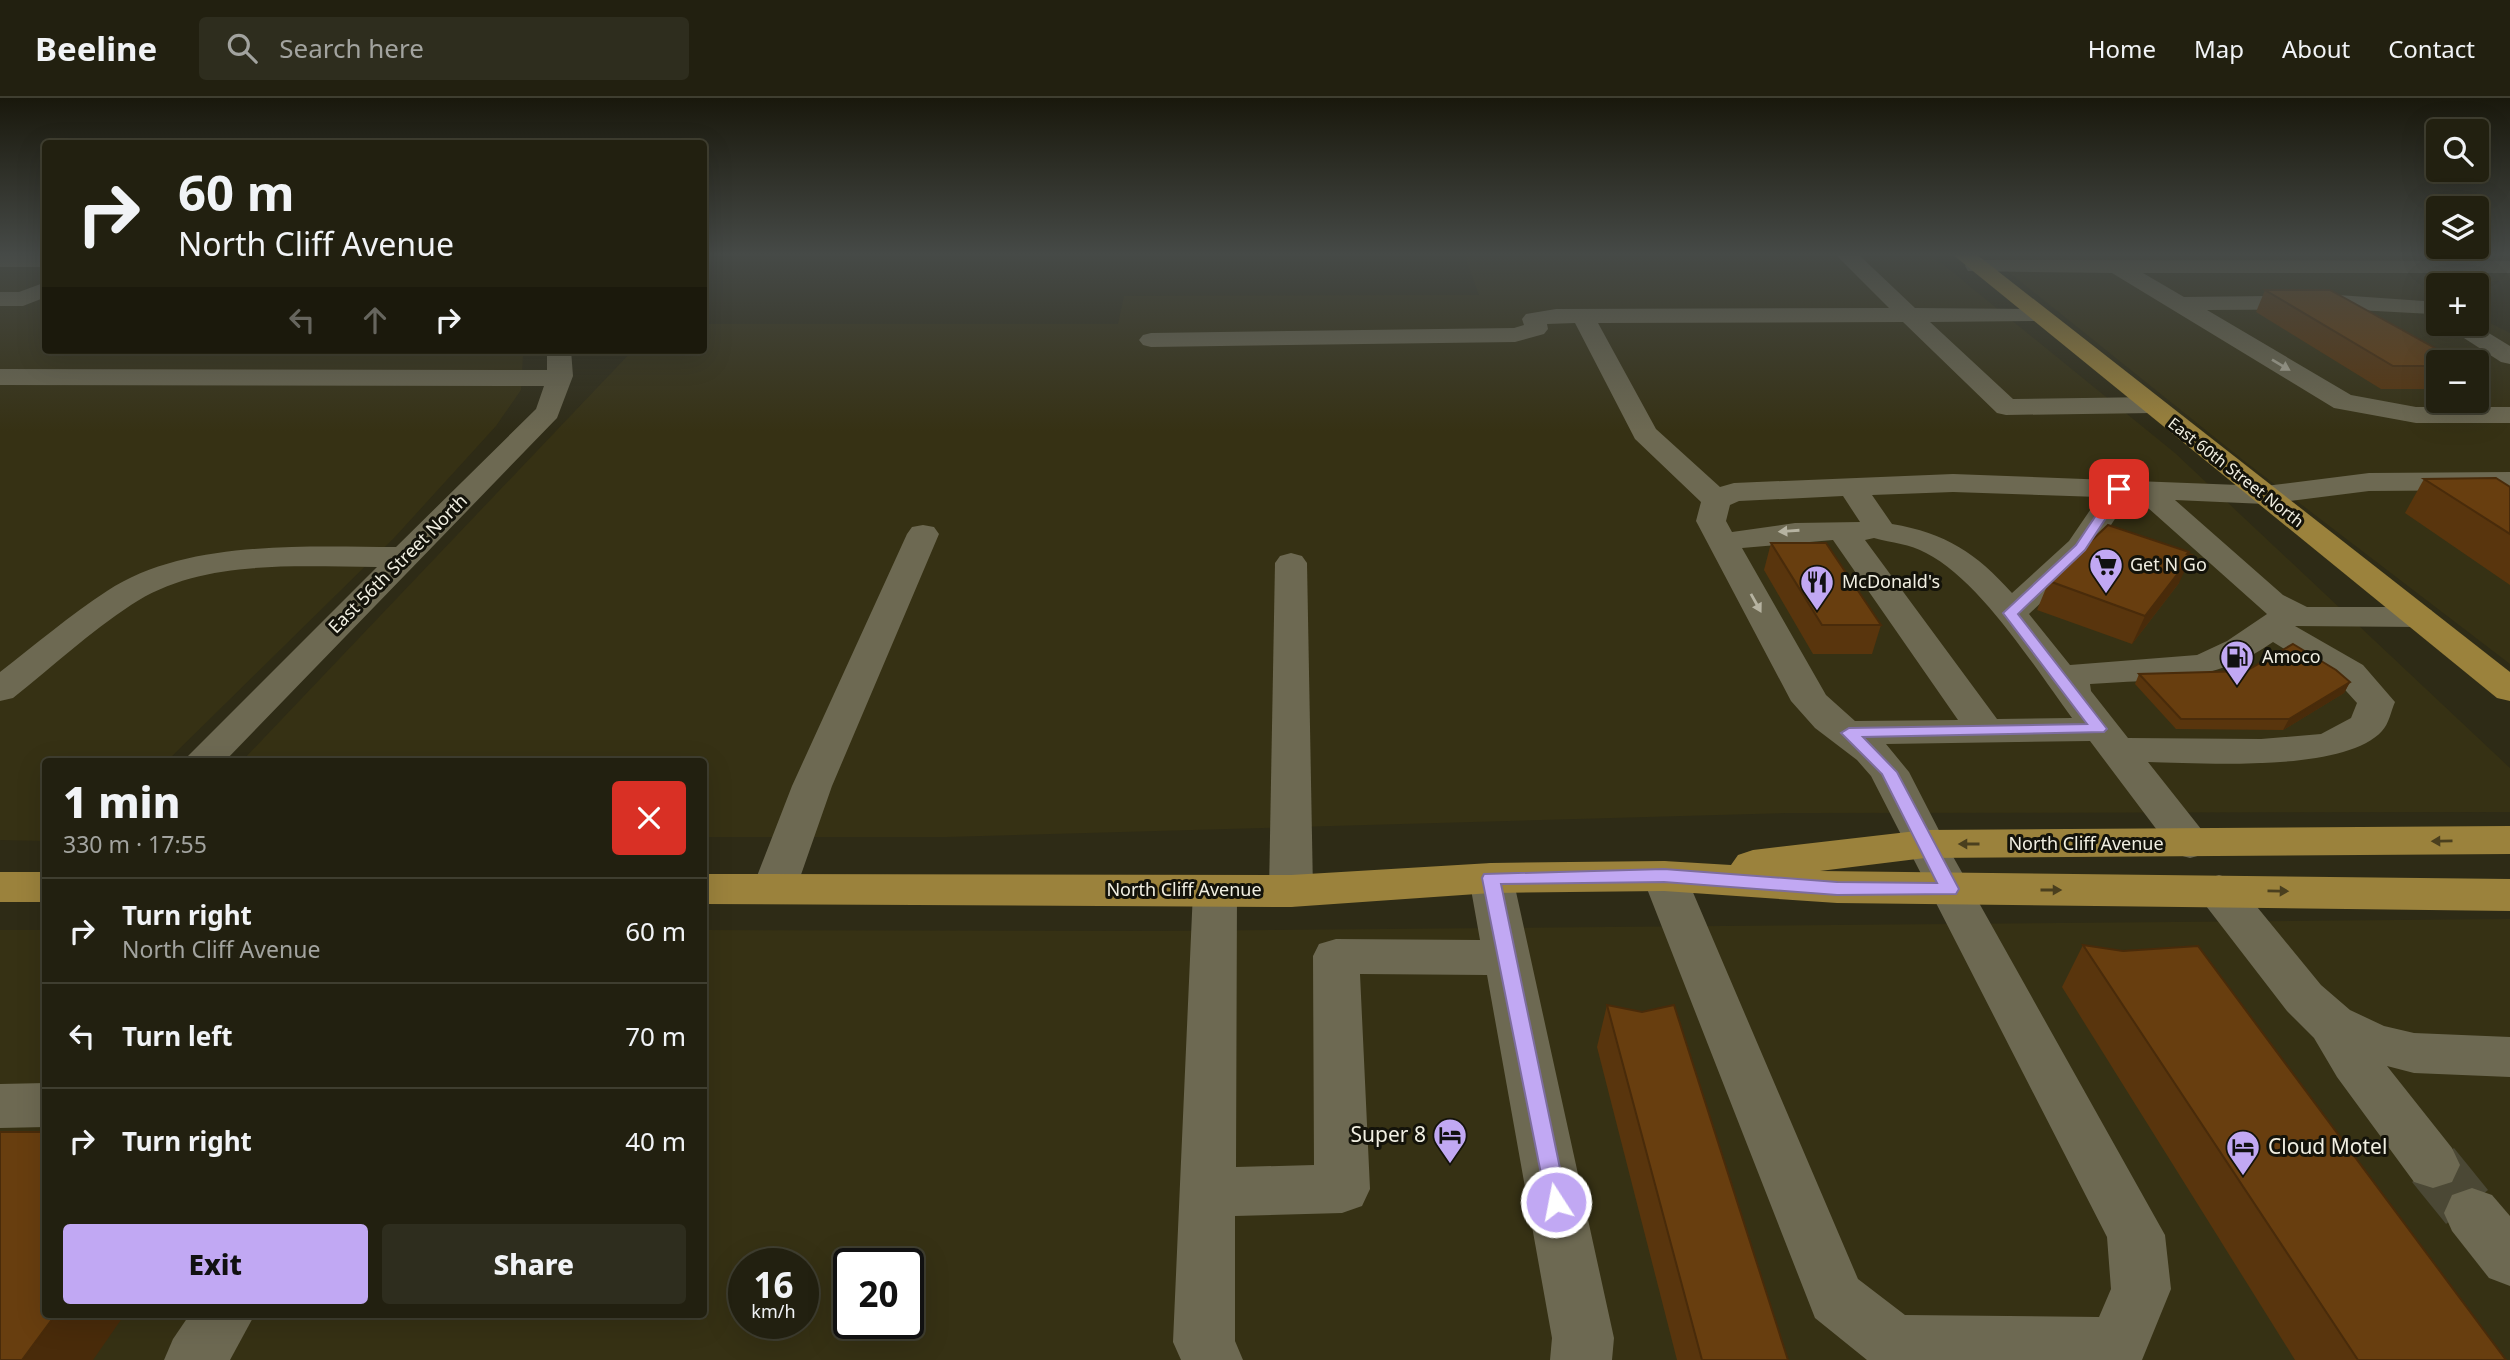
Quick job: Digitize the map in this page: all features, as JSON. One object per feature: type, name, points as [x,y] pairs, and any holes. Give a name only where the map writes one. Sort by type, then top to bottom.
[{"type":"main road","name":"East 60th Street North","points":[[2037,314],[2510,690]]},
{"type":"main road","name":"North Cliff Avenue","points":[[1664,876],[1925,844],[2510,840]]},
{"type":"main road","name":"North Cliff Avenue","points":[[707,889],[1291,891],[1491,878],[1664,876],[1837,888],[2510,895]]},
{"type":"main road","points":[[0,887],[42,887]]},
{"type":"street","points":[[2194,313],[2343,402],[2416,415],[2510,415]]},
{"type":"street","points":[[1909,314],[2006,407],[2152,405]]},
{"type":"street","points":[[1151,340],[1515,335],[1536,329],[1534,319],[1544,316],[2037,314]]},
{"type":"street","points":[[1583,316],[1645,433],[1716,500]]},
{"type":"street","points":[[2477,336],[2510,357]]},
{"type":"street","points":[[0,377],[559,364]]},
{"type":"street","name":"East 56th Street North","points":[[206,758],[548,412],[559,364]]},
{"type":"street","points":[[1716,500],[1734,492],[1952,484],[2265,495],[2369,482],[2504,485]]},
{"type":"street","points":[[1852,488],[1882,531]]},
{"type":"street","points":[[2010,613],[2081,547],[2132,489]]},
{"type":"street","points":[[1839,726],[1985,730],[2261,751],[2329,745],[2367,724],[2376,702],[2350,673],[2280,620],[2271,602],[2132,489]]},
{"type":"street","points":[[1664,876],[1836,1298],[1895,1344],[2117,1346],[2141,1289],[2136,1235],[1925,844],[1889,772],[1810,701],[1711,521],[1716,500]]},
{"type":"street","points":[[1842,531],[1985,730]]},
{"type":"street","points":[[1723,543],[1763,534],[1882,531],[1919,538],[1944,549],[1971,572],[2010,613],[2190,844]]},
{"type":"street","points":[[774,889],[812,786],[923,534]]},
{"type":"street","points":[[0,690],[120,597],[140,585],[164,576],[234,562],[293,558],[405,557]]},
{"type":"street","points":[[1291,563],[1291,891]]},
{"type":"street","points":[[2072,692],[2072,676],[2095,671],[2188,667],[2222,658],[2280,620],[2419,617]]},
{"type":"street","points":[[1491,878],[1583,1338],[1581,1360]]},
{"type":"street","points":[[1212,1360],[1204,1342],[1215,891]]},
{"type":"street","points":[[2219,891],[2304,998],[2332,1024],[2355,1063],[2433,1164]]},
{"type":"street","points":[[1208,1192],[1342,1189],[1336,956],[1506,957]]},
{"type":"street","points":[[2332,1024],[2374,1043],[2414,1053],[2510,1056]]},
{"type":"street","points":[[0,1106],[42,1105]]},
{"type":"street","points":[[2472,1213],[2510,1259]]},
{"type":"street","points":[[195,1360],[222,1318]]},
{"type":"shaded area","points":[[0,313],[42,313],[42,354],[522,354],[521,390],[496,426],[394,538],[170,758],[42,758],[42,841],[0,840]]},
{"type":"shaded area","points":[[1120,313],[2003,313],[2175,453],[2510,768],[2510,812],[1786,813],[947,837],[707,837],[707,758],[245,758],[629,354],[707,354],[707,324],[1118,324]]},
{"type":"shaded area","points":[[2059,313],[2426,313],[2426,336],[2489,336],[2489,322],[2510,333],[2510,664],[2243,460]]},
{"type":"shaded area","points":[[2510,919],[2510,1360],[0,1360],[0,930],[42,930],[42,1318],[707,1318],[707,930],[1157,931]]},
{"type":"building","points":[[2304,313],[2371,313],[2438,350],[2426,350],[2426,366],[2393,366]]},
{"type":"building","points":[[2496,478],[2510,487],[2510,534],[2424,479]]},
{"type":"building","points":[[2108,525],[2192,555],[2145,616],[2049,581]]},
{"type":"building","points":[[1771,543],[1826,543],[1881,625],[1822,625]]},
{"type":"building","name":"Amoco","points":[[2293,644],[2336,670],[2350,682],[2289,719],[2181,719],[2139,674],[2246,671]]},
{"type":"building","points":[[2083,945],[2123,951],[2198,946],[2506,1360],[2358,1360]]},
{"type":"building","points":[[1607,1005],[1642,1012],[1674,1005],[1788,1360],[1702,1360]]},
{"type":"building","points":[[0,1132],[42,1132],[42,1318],[53,1318],[22,1360],[0,1360]]},
{"type":"tunnel","points":[[2433,1165],[2472,1213]]},
{"type":"place","name":"Get N Go","points":[[2106,595]]},
{"type":"place","name":"McDonald's","points":[[1817,612]]},
{"type":"place","name":"Amoco","points":[[2237,687]]},
{"type":"place","name":"Super 8","points":[[1450,1165]]},
{"type":"place","name":"Cloud Motel","points":[[2243,1177]]},
{"type":"route","points":[[1556,1202],[1491,878],[1664,876],[1837,888],[1950,889],[1889,772],[1871,751],[1849,733],[2099,729],[2010,613],[2081,547],[2119,489]]}]
